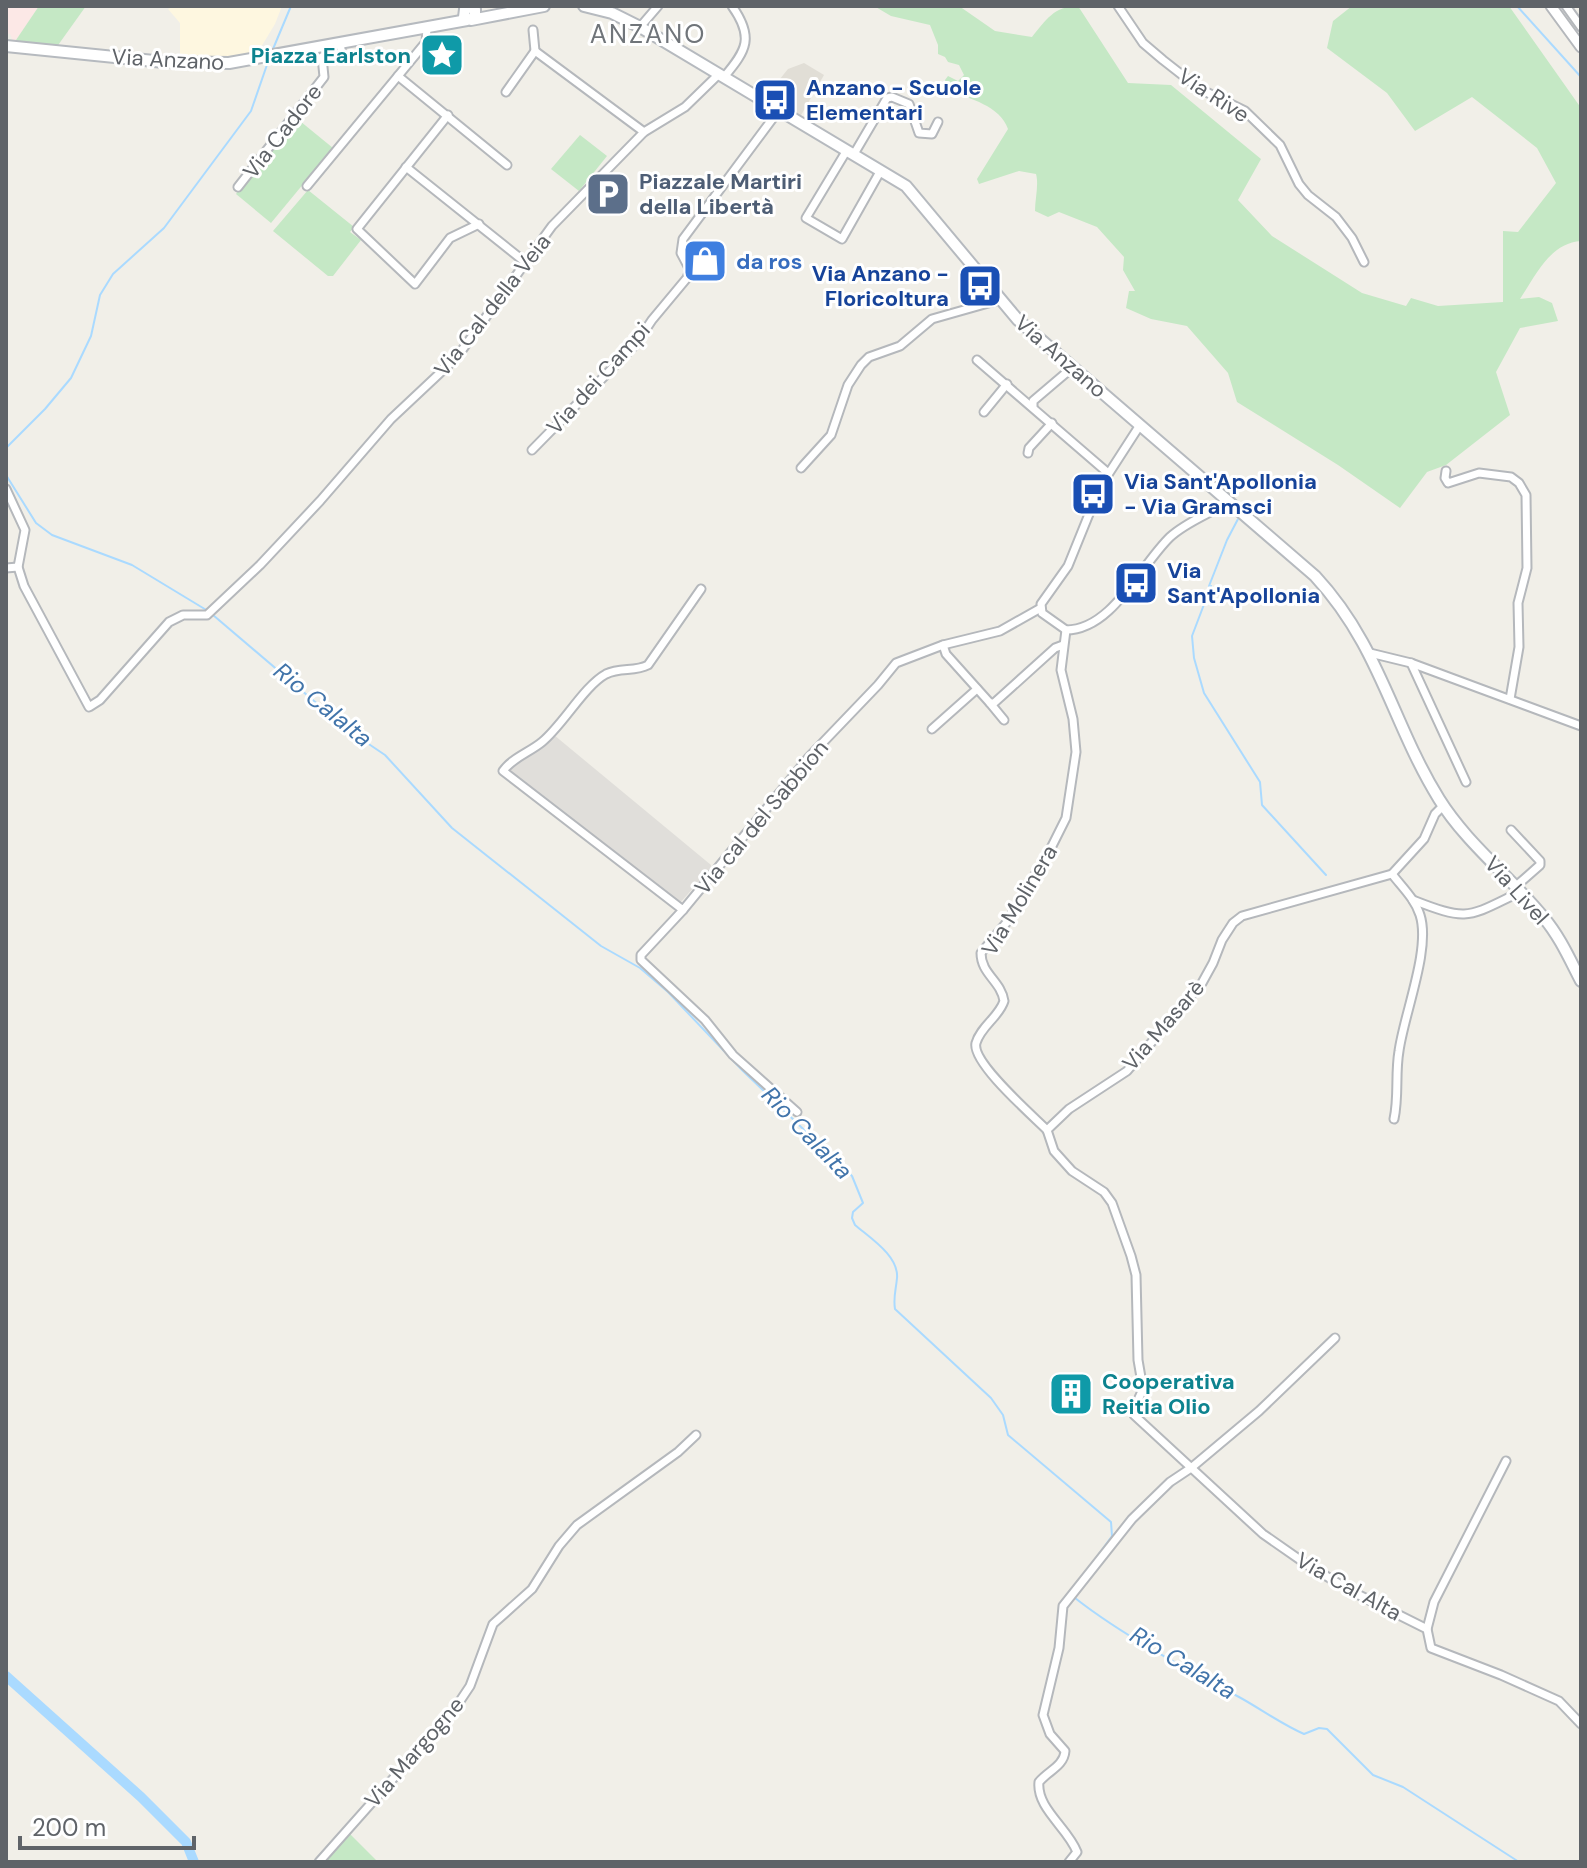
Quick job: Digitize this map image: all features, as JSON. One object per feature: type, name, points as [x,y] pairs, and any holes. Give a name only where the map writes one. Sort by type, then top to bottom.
[{"type":"main road","name":"Via Anzano","points":[[7,47],[191,64],[264,59],[427,28],[471,11],[491,15],[544,6]]},
{"type":"main road","name":"Via Anzano","points":[[584,6],[612,13],[640,27],[881,170],[915,195],[999,300],[1315,576],[1351,621],[1370,653],[1443,806]]},
{"type":"main road","name":"Via Livel","points":[[1443,806],[1555,933],[1581,981]]},
{"type":"street","points":[[640,27],[658,6]]},
{"type":"street","name":"Via Cal della Veia","points":[[18,567],[24,586],[92,705],[169,622],[183,615],[210,613],[260,565],[391,419],[457,357],[552,226],[644,132],[685,107],[722,76],[744,51],[746,29],[732,6]]},
{"type":"street","name":"Via Rive","points":[[1118,6],[1143,43],[1200,89],[1245,111],[1280,145],[1299,184],[1336,217],[1352,238],[1364,262]]},
{"type":"street","points":[[1551,6],[1581,47]]},
{"type":"street","points":[[1566,6],[1581,27]]},
{"type":"street","points":[[307,186],[422,47],[428,38],[427,28]]},
{"type":"street","points":[[506,92],[535,51],[533,30]]},
{"type":"street","name":"Via Cadore","points":[[238,187],[324,77],[322,57],[342,54],[340,44]]},
{"type":"street","points":[[535,51],[644,132]]},
{"type":"street","points":[[398,76],[507,165]]},
{"type":"street","points":[[881,170],[842,239],[806,218],[887,98],[909,104],[919,133],[932,134],[938,122]]},
{"type":"street","name":"Via dei Campi","points":[[532,450],[636,344],[687,278],[690,270],[681,253],[683,239],[779,110]]},
{"type":"street","points":[[448,115],[357,229],[415,284],[450,238],[479,224]]},
{"type":"street","points":[[406,167],[525,262]]},
{"type":"street","points":[[801,468],[831,435],[848,385],[869,357],[900,346],[932,319],[999,300]]},
{"type":"street","points":[[977,360],[1108,473]]},
{"type":"street","points":[[1033,406],[1033,401],[1073,367]]},
{"type":"street","points":[[984,412],[1007,384]]},
{"type":"street","points":[[1028,453],[1052,423]]},
{"type":"street","points":[[1004,720],[946,654],[943,645],[1000,631],[1039,609],[1068,566],[1108,473],[1140,425]]},
{"type":"street","points":[[1446,471],[1448,483],[1479,473],[1511,477],[1526,495],[1527,568],[1518,603],[1519,647],[1510,699]]},
{"type":"street","points":[[6,489],[22,517],[25,530],[18,567],[6,568]]},
{"type":"street","points":[[1039,609],[1066,630],[1085,626],[1104,615],[1173,534],[1228,502]]},
{"type":"street","name":"Via cal del Sabbion","points":[[701,589],[648,665],[604,675],[541,744],[507,765],[503,771],[683,910],[809,757],[896,663],[909,655],[943,645]]},
{"type":"street","name":"Via Molinera","points":[[1047,1130],[991,1073],[976,1049],[981,1034],[998,1014],[1004,1001],[999,986],[985,972],[981,953],[1007,922],[1066,818],[1076,743],[1062,681],[1066,630]]},
{"type":"street","points":[[990,703],[994,703],[1055,648],[1063,645]]},
{"type":"street","points":[[1370,653],[1411,663],[1581,726]]},
{"type":"street","points":[[1411,663],[1466,782]]},
{"type":"street","points":[[932,729],[977,689]]},
{"type":"street","points":[[1394,1119],[1398,1103],[1398,1052],[1424,935],[1413,900],[1392,874],[1424,839],[1435,814],[1443,806]]},
{"type":"street","points":[[1413,900],[1465,916],[1479,913],[1518,890],[1540,865],[1540,861],[1511,830]]},
{"type":"street","name":"Via Masarè","points":[[1047,1130],[1069,1109],[1127,1071],[1202,983],[1233,923],[1242,916],[1392,874]]},
{"type":"street","points":[[683,910],[641,955],[641,960],[705,1020],[733,1055],[797,1112]]},
{"type":"street","name":"Via Cal Alta","points":[[1047,1130],[1054,1151],[1072,1171],[1104,1192],[1112,1203],[1131,1256],[1136,1275],[1138,1360],[1143,1389],[1133,1411],[1263,1534],[1353,1592],[1427,1629],[1431,1648]]},
{"type":"street","points":[[1069,1862],[1077,1852],[1072,1838],[1044,1803],[1038,1790],[1039,1782],[1063,1762],[1065,1756],[1065,1751],[1050,1734],[1043,1715],[1059,1648],[1063,1606],[1132,1519],[1170,1482],[1259,1411],[1335,1338]]},
{"type":"street","name":"Via Margogne","points":[[319,1862],[454,1710],[470,1686],[493,1624],[532,1589],[559,1546],[577,1525],[678,1452],[696,1435]]},
{"type":"street","points":[[1427,1629],[1434,1602],[1506,1461]]},
{"type":"street","points":[[1425,1658],[1431,1648],[1501,1675],[1559,1701],[1581,1724]]},
{"type":"shaded area","points":[[6,6],[39,6],[14,43],[10,34],[6,33]]},
{"type":"shaded area","points":[[175,6],[282,6],[255,57],[180,59],[180,23],[168,9]]},
{"type":"shaded area","points":[[804,63],[824,75],[800,117],[767,95],[788,69]]},
{"type":"shaded area","points":[[554,735],[711,865],[679,904],[509,773],[507,769]]},
{"type":"green space","points":[[39,6],[86,6],[56,48],[14,43]]},
{"type":"green space","points":[[874,6],[959,6],[995,31],[1032,37],[1057,11],[1078,6],[1128,83],[1171,85],[1261,159],[1238,200],[1272,236],[1362,293],[1406,306],[1411,298],[1438,306],[1503,302],[1503,231],[1518,232],[1556,183],[1537,148],[1472,97],[1415,131],[1387,93],[1327,48],[1333,21],[1352,6],[1509,6],[1581,108],[1581,241],[1570,243],[1552,254],[1520,299],[1539,297],[1552,303],[1558,321],[1520,328],[1496,372],[1510,415],[1446,465],[1427,472],[1400,508],[1237,402],[1228,373],[1187,326],[1151,319],[1126,308],[1129,291],[1135,291],[1123,270],[1124,257],[1097,227],[1059,212],[1048,217],[1035,211],[1036,174],[1019,171],[979,184],[977,179],[1008,129],[1004,121],[983,104],[949,92],[945,80],[948,76],[958,81],[964,75],[959,65],[948,62],[938,54],[930,25],[891,16]]},
{"type":"green space","points":[[295,117],[333,148],[271,223],[236,194]]},
{"type":"green space","points":[[580,135],[607,156],[579,191],[551,169]]},
{"type":"green space","points":[[308,190],[354,227],[350,232],[361,240],[333,276],[328,276],[273,231]]},
{"type":"green space","points":[[350,1834],[378,1862],[325,1862]]},
{"type":"waterway","name":"Rio Calalta","points":[[273,49],[291,6]]},
{"type":"waterway","points":[[1517,6],[1581,77]]},
{"type":"waterway","name":"Rio Calalta","points":[[6,448],[71,378],[91,336],[100,295],[113,274],[164,228],[251,111],[269,59]]},
{"type":"waterway","name":"Rio Calalta","points":[[6,475],[36,523],[52,535],[132,565],[208,611]]},
{"type":"waterway","points":[[1209,586],[1238,519]]},
{"type":"waterway","points":[[1211,586],[1192,636],[1194,658],[1204,693],[1260,782],[1262,805],[1326,875]]},
{"type":"waterway","name":"Rio Calalta","points":[[213,615],[348,730],[385,755],[452,828],[601,946],[640,968],[668,992],[743,1071],[852,1176],[863,1203],[853,1212],[855,1225],[889,1255],[896,1270],[895,1309],[991,1398],[1003,1415],[1008,1435],[1111,1522],[1112,1536],[1070,1594]]},
{"type":"waterway","name":"Rio Calalta","points":[[1075,1598],[1134,1638],[1296,1730],[1304,1734],[1319,1728],[1327,1729],[1373,1775],[1403,1787],[1519,1862]]},
{"type":"waterway","points":[[6,1676],[141,1797],[186,1842],[194,1862]]},
{"type":"place","name":"Piazza Earlston","points":[[442,55]]},
{"type":"place","name":"Anzano - Scuole Elementari","points":[[775,100]]},
{"type":"place","name":"Piazzale Martiri della Libertà","points":[[608,194]]},
{"type":"place","name":"da ros","points":[[705,261]]},
{"type":"place","name":"Via Anzano - Floricoltura","points":[[980,286]]},
{"type":"place","name":"Via Sant'Apollonia - Via Gramsci","points":[[1093,494]]},
{"type":"place","name":"Via Sant'Apollonia","points":[[1136,583]]},
{"type":"place","name":"Cooperativa Reitia Olio","points":[[1071,1394]]},
{"type":"district","name":"ANZANO","points":[[648,34]]}]
